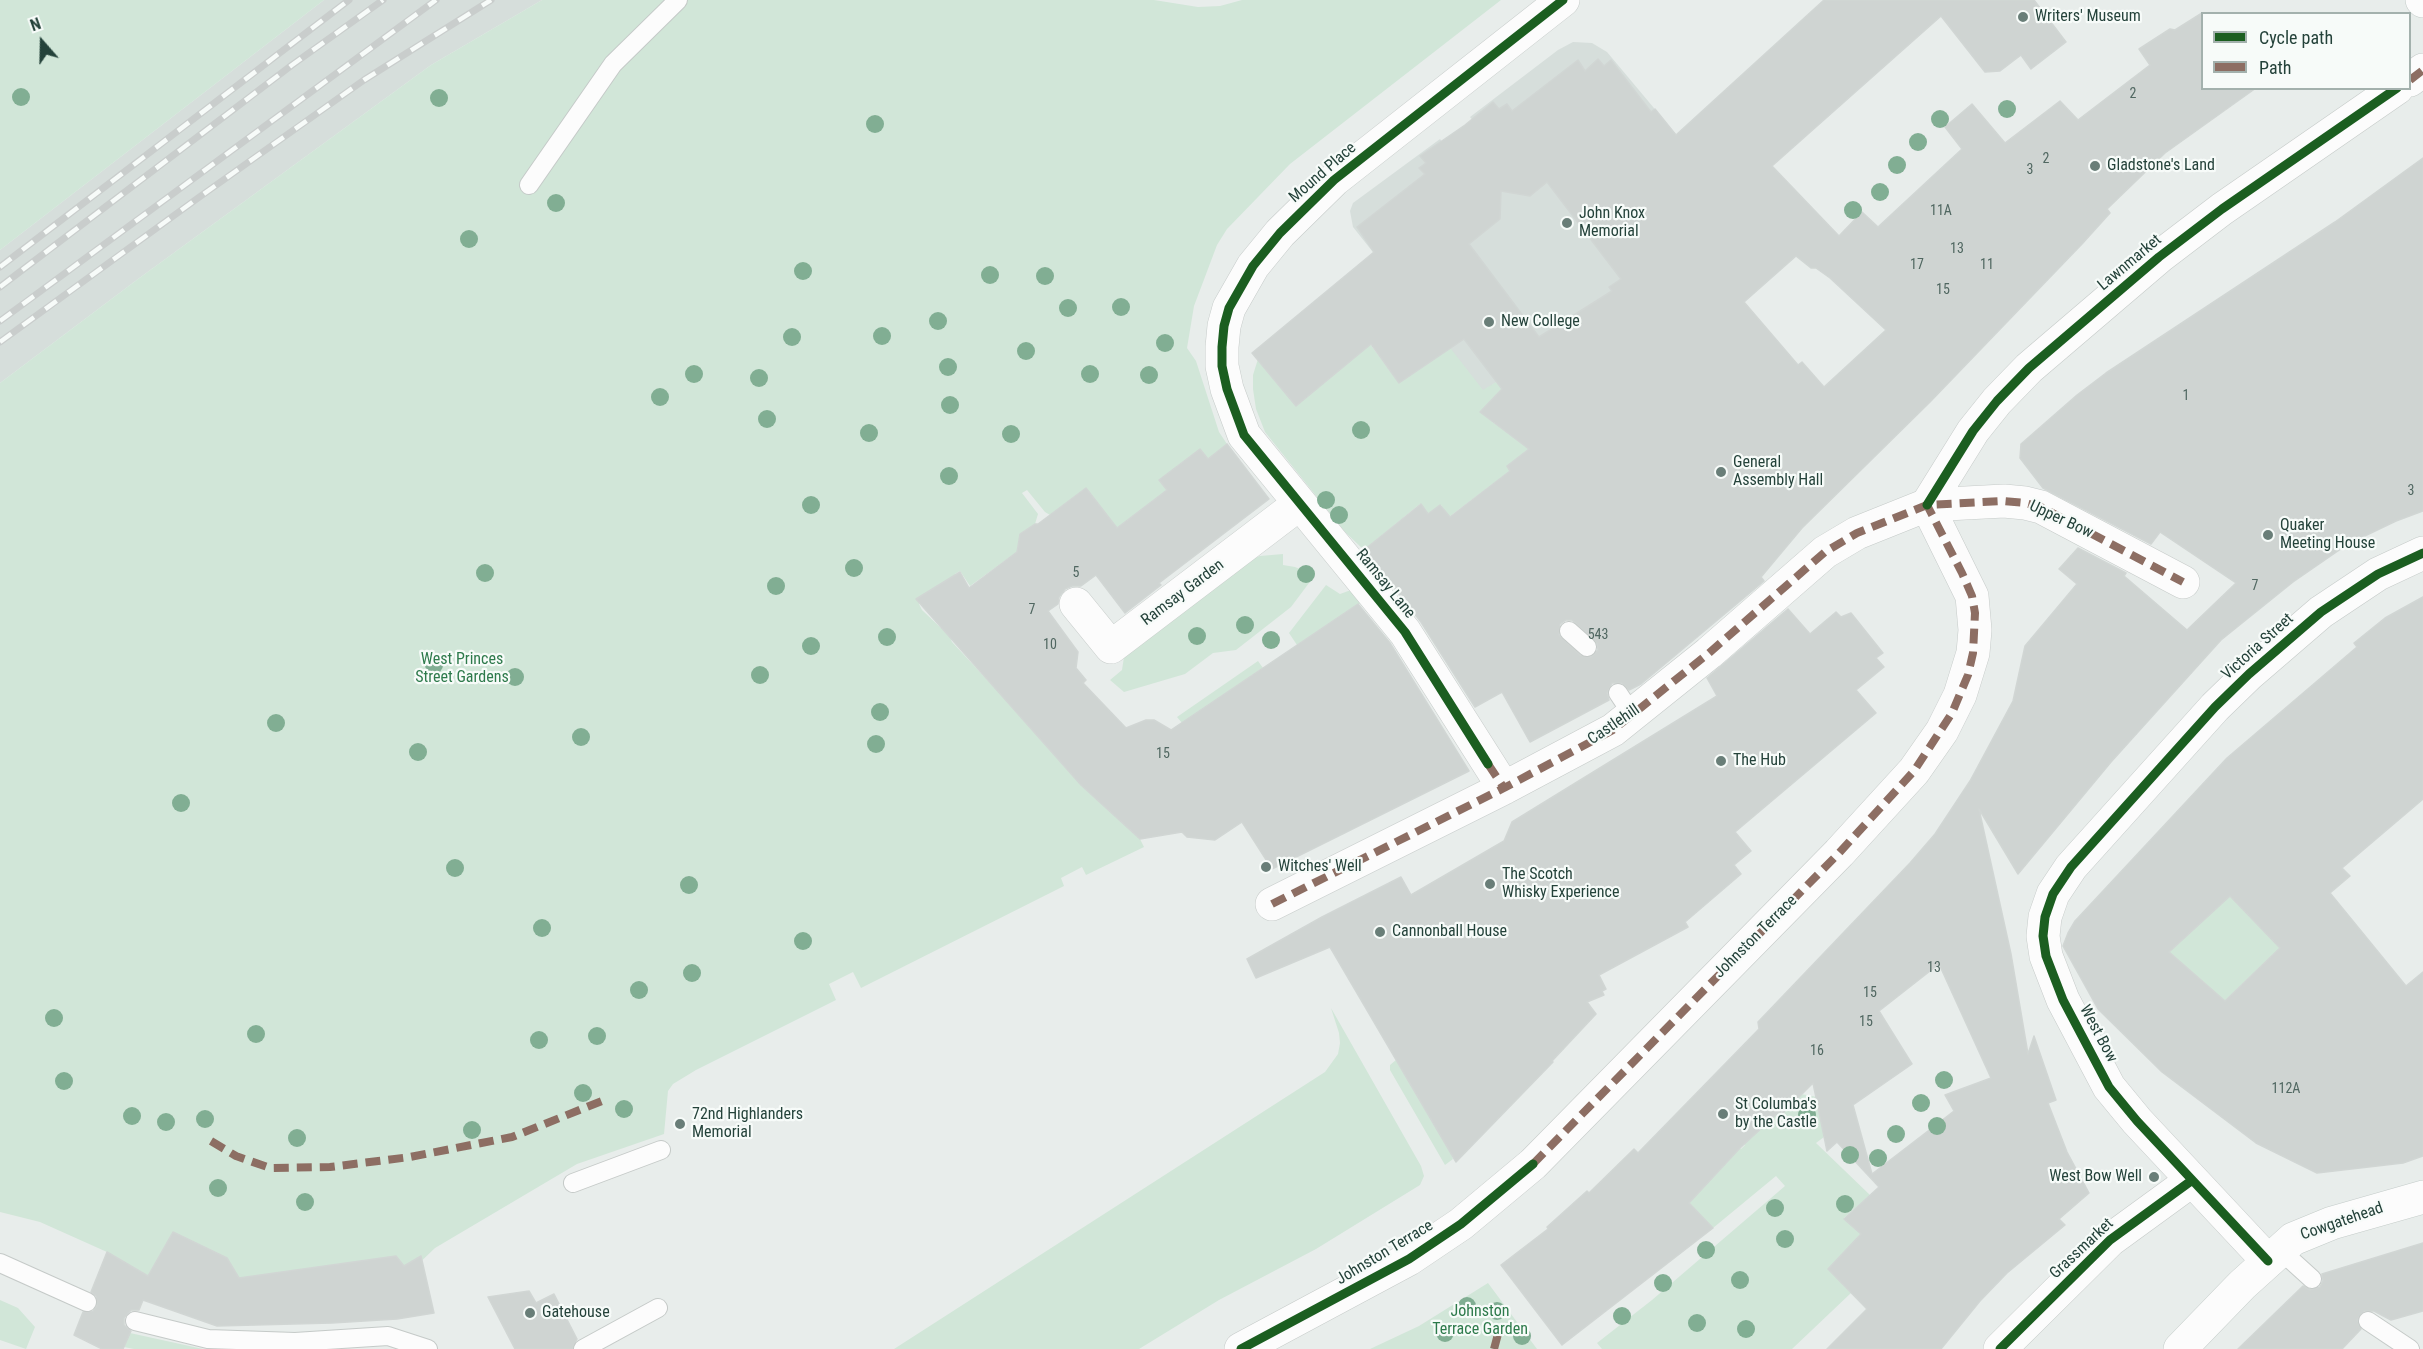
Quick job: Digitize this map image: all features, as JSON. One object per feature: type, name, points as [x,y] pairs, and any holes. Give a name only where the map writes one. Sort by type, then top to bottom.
[{"type":"street","name":"Mound Place","points":[[1244,435],[1227,389],[1222,366],[1222,347],[1224,326],[1229,309],[1253,266],[1280,233],[1334,180],[1563,0]]},
{"type":"street","name":"Lawnmarket","points":[[1927,505],[1973,430],[2029,368],[2168,250],[2394,90]]},
{"type":"street","name":"Ramsay Lane","points":[[1244,435],[1405,632],[1496,776]]},
{"type":"street","name":"Upper Bow","points":[[1927,505],[2004,501],[2041,507],[2183,582]]},
{"type":"street","name":"Ramsay Garden","points":[[1076,604],[1111,647],[1299,504]]},
{"type":"street","name":"Castlehill","points":[[1272,904],[1496,776],[1613,730],[1625,704],[1709,654],[1825,552],[1842,541],[1927,505]]},
{"type":"street","name":"Johnston Terrace","points":[[1240,1349],[1409,1259],[1461,1224],[1533,1164],[1839,853],[1914,771],[1952,713],[1968,675],[1973,653],[1975,613],[1972,596],[1962,573],[1927,505]]},
{"type":"street","name":"Victoria Street","points":[[2136,794],[2215,707],[2280,646],[2348,593],[2388,569],[2423,553]]},
{"type":"street","name":"West Bow","points":[[2136,794],[2071,867],[2053,894],[2044,917],[2043,936],[2046,956],[2063,1000],[2109,1087],[2191,1181],[2274,1256]]},
{"type":"street","name":"Grassmarket","points":[[2000,1349],[2110,1240],[2191,1181]]},
{"type":"street","name":"Cowgatehead","points":[[2274,1256],[2307,1232],[2423,1197]]},
{"type":"street","points":[[2180,1349],[2274,1256]]},
{"type":"lane","points":[[529,185],[613,64],[678,0]]},
{"type":"lane","points":[[1569,631],[1587,647]]},
{"type":"lane","points":[[573,1183],[661,1150]]},
{"type":"lane","points":[[2274,1256],[2312,1279]]},
{"type":"lane","points":[[0,1263],[87,1302]]},
{"type":"lane","points":[[583,1349],[658,1308]]},
{"type":"lane","points":[[135,1321],[208,1339],[295,1342],[388,1336],[428,1349]]},
{"type":"lane","points":[[2368,1321],[2410,1349]]},
{"type":"shaded area","points":[[324,0],[542,0],[431,65],[0,383],[0,250]]},
{"type":"shaded area","name":"New College","points":[[1573,42],[1592,43],[1607,52],[1726,194],[1486,584],[1428,514],[1440,505],[1450,517],[1510,471],[1499,425],[1488,418],[1497,382],[1483,391],[1353,227],[1350,211],[1353,203],[1440,139],[1447,148],[1477,126],[1470,117],[1558,50]]},
{"type":"green space","points":[[0,0],[324,0],[0,250]]},
{"type":"green space","name":"West Princes Street Gardens","points":[[542,0],[1154,0],[1198,7],[1220,6],[1242,0],[1501,0],[1290,164],[1227,229],[1217,245],[1194,306],[1187,348],[1196,361],[1219,432],[1227,444],[1208,459],[1200,449],[1159,480],[1167,490],[1117,528],[1086,488],[1050,515],[1027,490],[1022,493],[1038,514],[1035,524],[1020,534],[1017,552],[970,586],[960,571],[955,574],[958,578],[921,598],[919,604],[922,610],[941,628],[945,626],[952,642],[1046,743],[1081,785],[1140,839],[1144,847],[1086,875],[1082,867],[1061,878],[1064,886],[861,988],[853,972],[829,984],[836,1000],[696,1070],[673,1084],[668,1091],[664,1134],[577,1164],[435,1248],[409,1273],[239,1278],[227,1258],[173,1232],[158,1259],[152,1278],[107,1252],[40,1222],[0,1212],[0,383],[431,65]]},
{"type":"green space","points":[[1430,322],[1483,390],[1496,382],[1503,391],[1488,418],[1495,424],[1509,424],[1528,450],[1510,471],[1449,517],[1441,505],[1428,514],[1420,504],[1364,550],[1345,532],[1265,432],[1256,409],[1253,375],[1258,359],[1296,406],[1370,344],[1399,383]]},
{"type":"green space","points":[[1283,554],[1283,565],[1315,575],[1291,607],[1236,650],[1213,653],[1185,674],[1124,692],[1110,680],[1122,670],[1124,657],[1247,561],[1260,556]]},
{"type":"green space","points":[[1326,585],[1340,594],[1351,590],[1362,602],[1297,645],[1289,633]]},
{"type":"green space","points":[[1258,661],[1263,668],[1182,723],[1177,717]]},
{"type":"green space","points":[[2230,896],[2280,948],[2214,1011],[2207,985],[2201,980],[2158,962]]},
{"type":"green space","points":[[1331,1008],[1421,1166],[1424,1176],[1420,1185],[1316,1249],[1219,1300],[1139,1349],[894,1349],[1325,1072],[1338,1054],[1340,1043]]},
{"type":"green space","points":[[1396,1060],[1451,1153],[1453,1159],[1445,1165],[1390,1070],[1390,1065]]},
{"type":"green space","points":[[1801,1094],[1817,1097],[1824,1137],[1816,1143],[1870,1195],[1844,1218],[1861,1234],[1829,1269],[1851,1293],[1792,1349],[1602,1349],[1597,1343],[1652,1300],[1785,1186],[1776,1176],[1713,1228],[1683,1198],[1723,1167],[1737,1145],[1741,1149],[1745,1145],[1741,1141],[1775,1107],[1782,1114]]},
{"type":"green space","name":"Johnston Terrace Garden","points":[[1488,1283],[1537,1349],[1370,1349],[1419,1326]]},
{"type":"green space","points":[[0,1300],[18,1308],[35,1327],[26,1349],[0,1340]]},
{"type":"green space","points":[[130,1333],[203,1349],[124,1347]]},
{"type":"building","points":[[1824,0],[2034,0],[2066,42],[2031,69],[2021,55],[2000,71],[1985,72],[1941,16],[1772,166],[1839,236],[1862,212],[1878,227],[1962,149],[1945,127],[1972,104],[2005,143],[2060,101],[2078,120],[2150,65],[2139,49],[2170,29],[2175,30],[2201,14],[2201,90],[2253,90],[2165,153],[2107,209],[2110,213],[2082,244],[1930,402],[1802,528],[1761,577],[1764,581],[1641,684],[1629,690],[1622,683],[1612,683],[1607,693],[1609,700],[1530,742],[1502,692],[1475,707],[1421,622],[1364,550],[1421,504],[1428,514],[1440,505],[1450,517],[1510,471],[1507,466],[1529,449],[1480,412],[1502,389],[1464,339],[1399,383],[1371,344],[1296,406],[1252,353],[1374,252],[1357,227],[1425,174],[1419,168],[1426,163],[1420,156],[1465,125],[1493,102],[1499,109],[1507,104],[1512,111],[1578,60],[1585,71],[1598,59],[1604,66],[1611,60],[1651,112],[1655,109],[1676,135]],"holes":[[[1547,182],[1621,279],[1609,287],[1612,291],[1539,337],[1469,244],[1500,219],[1501,191],[1530,196]],[[1796,256],[1811,268],[1816,268],[1830,278],[1886,330],[1824,387],[1802,362],[1798,365],[1744,302]],[[1566,620],[1572,620],[1597,643],[1598,650],[1591,657],[1580,655],[1559,635],[1560,624]]]},
{"type":"building","points":[[2423,158],[2423,511],[2348,544],[2293,582],[2221,640],[2111,762],[2018,874],[1979,809],[2011,954],[2028,1054],[2034,1036],[2056,1100],[2048,1103],[2067,1152],[2089,1193],[2059,1219],[2065,1225],[2007,1273],[1980,1301],[1941,1349],[1827,1349],[1867,1309],[1828,1269],[1861,1234],[1844,1219],[1879,1187],[1837,1142],[1827,1151],[1813,1083],[1782,1114],[1780,1111],[1740,1148],[1689,1203],[1713,1228],[1562,1345],[1501,1265],[1548,1229],[1547,1227],[1587,1191],[1589,1193],[1634,1149],[1638,1153],[1759,1029],[1758,1022],[1935,834],[1970,781],[2013,701],[2025,646],[2077,584],[2059,569],[2078,548],[2126,573],[2124,576],[2187,630],[2236,583],[2160,532],[2151,544],[2043,488],[2020,458],[2021,444],[2106,373],[2335,222]],"holes":[[[1939,964],[1991,1078],[1945,1095],[1954,1111],[1872,1174],[1853,1105],[1912,1064],[1879,1011]]]},
{"type":"building","points":[[1227,444],[1269,499],[1159,583],[1161,585],[1125,613],[1096,575],[1081,586],[1065,589],[1059,597],[1058,604],[1048,611],[1078,652],[1076,668],[1086,680],[1083,683],[1126,728],[1146,720],[1154,720],[1171,730],[1358,604],[1390,643],[1469,771],[1272,869],[1242,822],[1215,840],[1187,837],[1182,832],[1140,839],[1081,785],[916,599],[960,572],[969,588],[1017,552],[1020,534],[1038,524],[1086,488],[1117,528],[1167,490],[1159,480],[1200,449],[1208,459]]},
{"type":"building","points":[[2423,597],[2423,799],[2342,868],[2350,876],[2330,893],[2406,986],[2423,972],[2423,1156],[2403,1163],[2317,1173],[2256,1143],[2162,1072],[2098,1009],[2063,946],[2075,921],[2227,758],[2357,647],[2354,643],[2385,618]],"holes":[[[2230,896],[2280,948],[2225,1001],[2169,952]]]},
{"type":"building","points":[[1788,609],[1810,634],[1836,612],[1841,617],[1851,613],[1883,653],[1876,658],[1884,667],[1856,690],[1876,713],[1735,832],[1751,851],[1734,865],[1741,874],[1685,922],[1688,927],[1599,975],[1606,989],[1602,991],[1604,995],[1587,1002],[1596,1014],[1456,1162],[1330,947],[1256,978],[1247,959],[1322,917],[1401,877],[1411,895],[1504,841],[1512,822],[1717,696],[1707,678]]},
{"type":"building","points":[[173,1232],[227,1258],[239,1278],[396,1256],[404,1266],[421,1256],[434,1313],[397,1319],[332,1323],[217,1326],[143,1300],[139,1310],[131,1310],[124,1318],[124,1325],[131,1331],[123,1349],[102,1349],[74,1335],[83,1312],[93,1311],[97,1306],[96,1296],[91,1292],[107,1252],[148,1276]]},
{"type":"building","points":[[2423,1243],[2423,1311],[2391,1320],[2374,1311],[2364,1311],[2357,1320],[2361,1329],[2342,1349],[2238,1349],[2303,1286],[2310,1290],[2320,1287],[2323,1281],[2322,1274]]},
{"type":"building","name":"Gatehouse","points":[[529,1291],[536,1303],[554,1294],[577,1339],[572,1349],[515,1349],[488,1297]]},
{"type":"railway","points":[[0,267],[349,0]]},
{"type":"railway","points":[[0,287],[292,65],[383,0]]},
{"type":"railway","points":[[0,321],[436,0]]},
{"type":"railway","points":[[0,342],[364,80],[491,0]]},
{"type":"marked path","points":[[2411,79],[2423,70]]},
{"type":"marked path","points":[[1272,904],[1504,788],[1613,730],[1709,653],[1825,552],[1857,533],[1927,505],[2004,501],[2041,507],[2183,582]]},
{"type":"marked path","points":[[1533,1164],[1839,853],[1914,771],[1952,713],[1968,675],[1973,653],[1975,613],[1972,596],[1962,573],[1927,505]]},
{"type":"marked path","points":[[1488,764],[1504,788]]},
{"type":"marked path","points":[[211,1141],[236,1156],[270,1168],[330,1167],[410,1157],[512,1137],[602,1101]]},
{"type":"marked path","points":[[1494,1349],[1498,1334]]},
{"type":"cycle path","points":[[1488,764],[1405,632],[1244,435],[1227,389],[1222,366],[1224,326],[1229,308],[1253,266],[1280,233],[1334,180],[1563,0]]},
{"type":"cycle path","points":[[1927,505],[1973,431],[1997,401],[2029,368],[2159,257],[2222,209],[2394,90]]},
{"type":"cycle path","points":[[2268,1261],[2137,1121],[2109,1087],[2063,1000],[2046,956],[2043,936],[2045,917],[2053,894],[2071,867],[2215,707],[2249,674],[2321,612],[2378,574],[2423,553]]},
{"type":"cycle path","points":[[1241,1349],[1409,1259],[1461,1224],[1533,1164]]},
{"type":"cycle path","points":[[2000,1349],[2110,1240],[2191,1181]]},
{"type":"place","name":"Writers' Museum","points":[[2023,17]]},
{"type":"place","name":"Gladstone's Land","points":[[2095,166]]},
{"type":"place","name":"John Knox Memorial","points":[[1567,223]]},
{"type":"place","name":"New College","points":[[1489,322]]},
{"type":"place","name":"General Assembly Hall","points":[[1721,472]]},
{"type":"place","name":"Quaker Meeting House","points":[[2268,535]]},
{"type":"place","name":"The Hub","points":[[1721,761]]},
{"type":"place","name":"Witches' Well","points":[[1266,867]]},
{"type":"place","name":"The Scotch Whisky Experience","points":[[1490,884]]},
{"type":"place","name":"Cannonball House","points":[[1380,932]]},
{"type":"place","name":"St Columba's by the Castle","points":[[1723,1114]]},
{"type":"place","name":"72nd Highlanders Memorial","points":[[680,1124]]},
{"type":"place","name":"West Bow Well","points":[[2154,1177]]},
{"type":"place","name":"Gatehouse","points":[[530,1313]]}]
